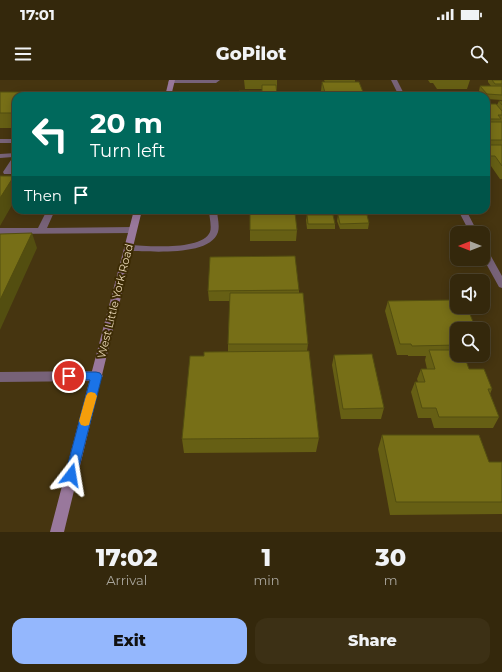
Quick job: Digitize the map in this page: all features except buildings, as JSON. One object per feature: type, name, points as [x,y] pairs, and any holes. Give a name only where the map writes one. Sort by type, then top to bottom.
[{"type":"main road","points":[[168,92],[171,81]]},
{"type":"main road","name":"West Little York Road","points":[[57,532],[137,214]]},
{"type":"street","points":[[171,81],[216,82],[216,80]]},
{"type":"street","points":[[394,80],[400,92]]},
{"type":"street","points":[[0,141],[12,141]]},
{"type":"street","points":[[0,156],[12,157]]},
{"type":"street","points":[[4,172],[12,162]]},
{"type":"street","points":[[41,231],[49,214]]},
{"type":"street","points":[[129,248],[189,247],[205,242],[214,232],[213,214]]},
{"type":"street","points":[[464,214],[470,226]]},
{"type":"street","points":[[0,231],[133,230]]},
{"type":"street","points":[[490,262],[502,285]]},
{"type":"street","points":[[0,377],[96,376]]},
{"type":"slow traffic","points":[[85,421],[91,396]]},
{"type":"route","points":[[69,376],[96,376],[71,475]]}]
